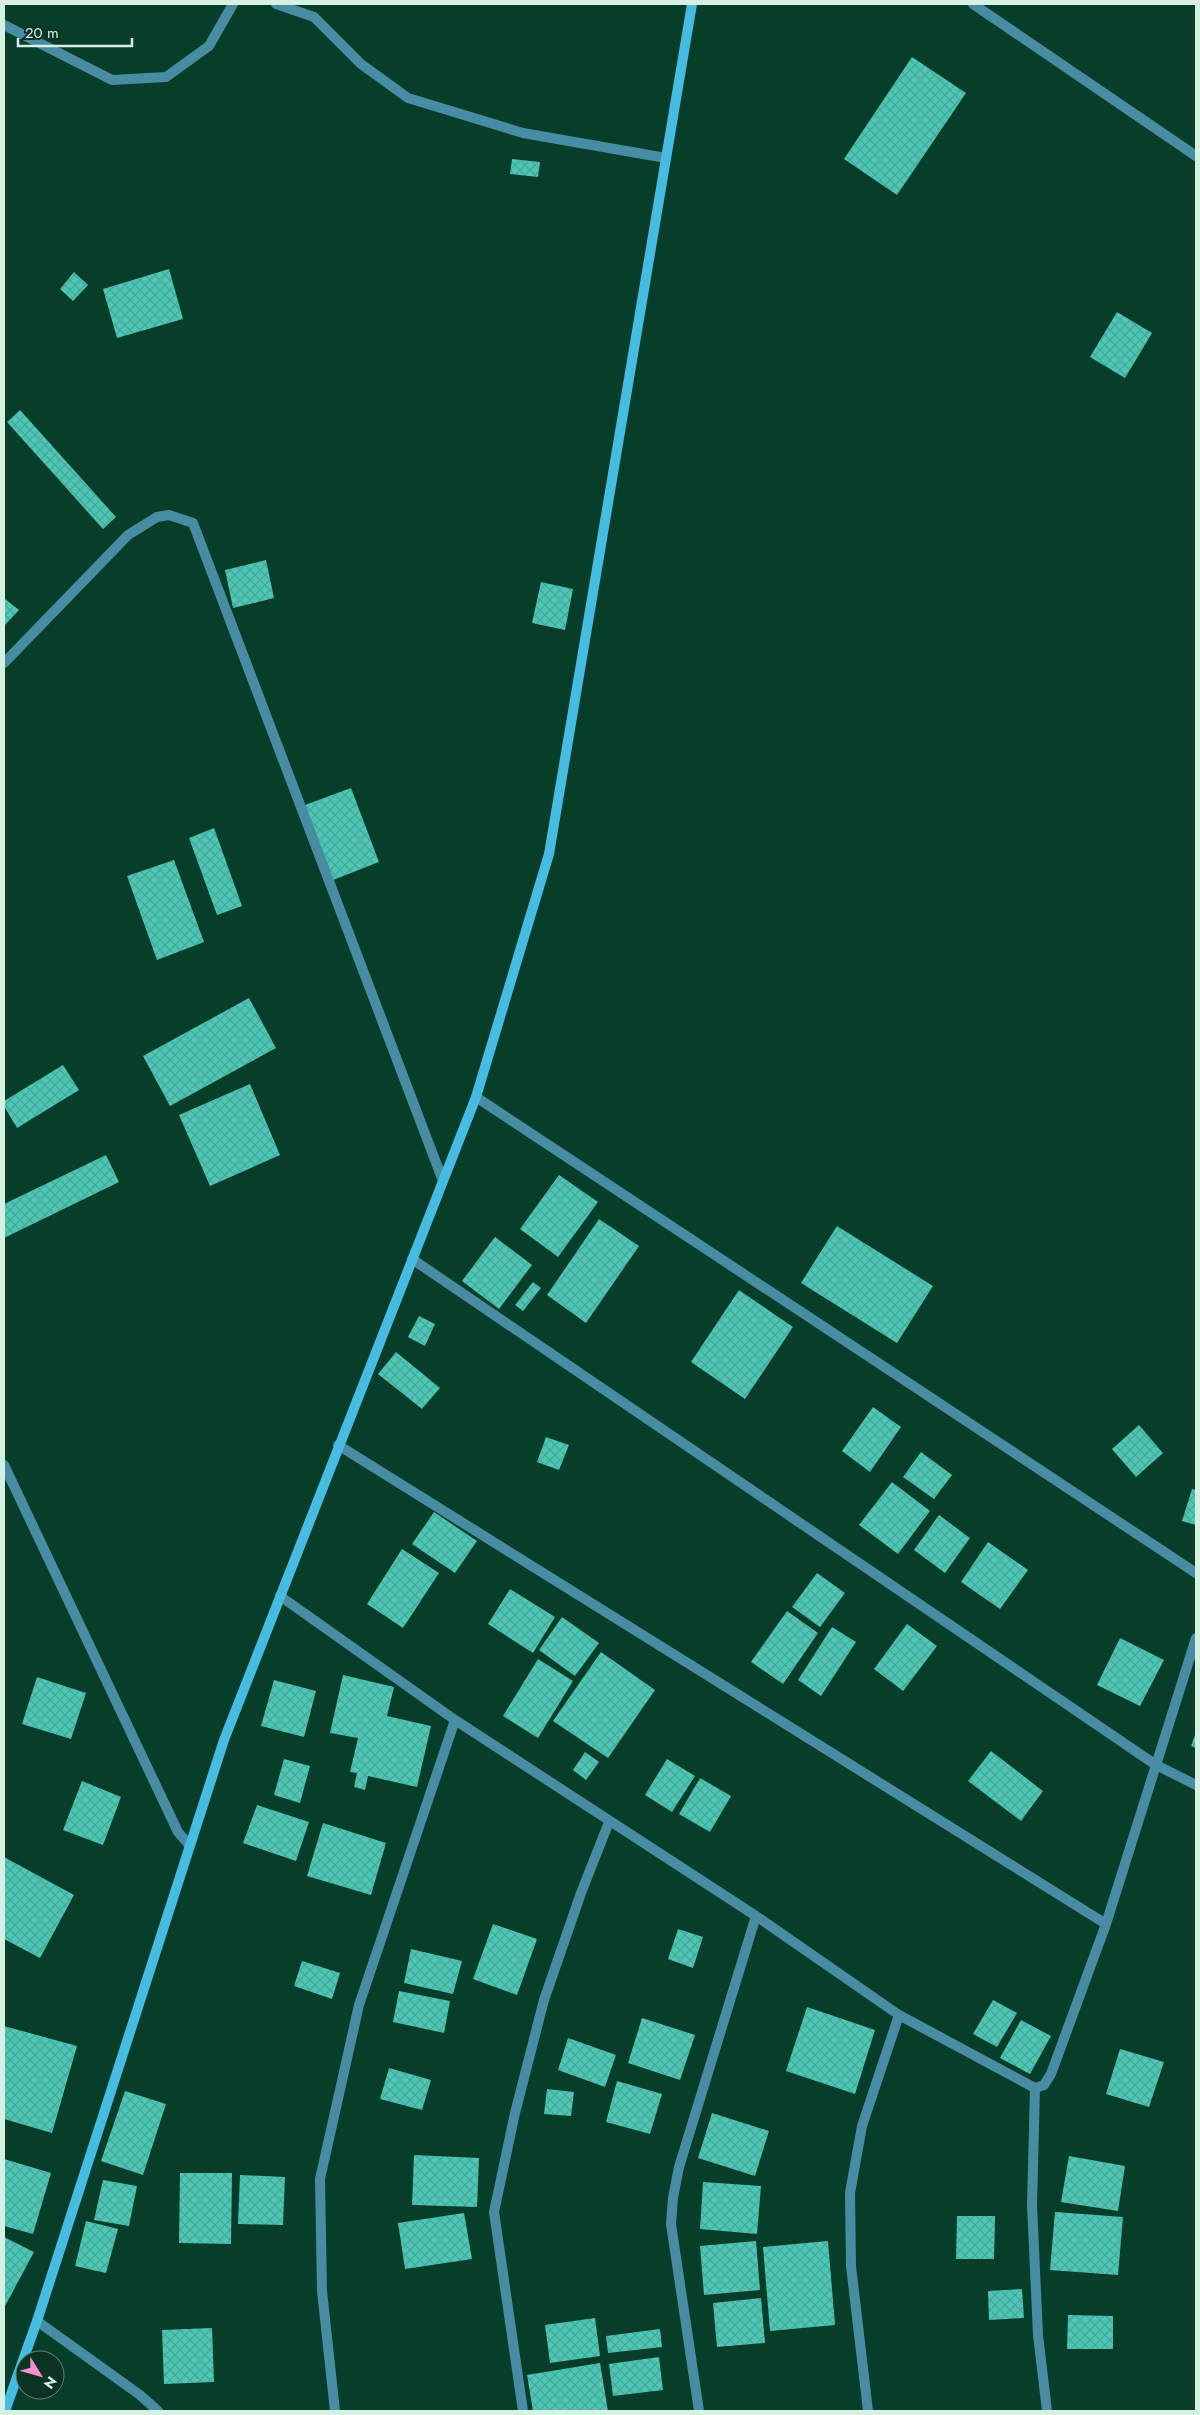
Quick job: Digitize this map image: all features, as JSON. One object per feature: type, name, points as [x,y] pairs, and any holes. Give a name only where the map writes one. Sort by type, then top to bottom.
[{"type":"street","points":[[4,25],[112,80],[166,77],[208,46],[233,4]]},
{"type":"street","points":[[276,4],[314,17],[361,64],[408,98],[523,133],[666,158]]},
{"type":"street","points":[[5,2411],[38,2321],[224,1740],[338,1445],[476,1097],[549,854],[692,4]]},
{"type":"street","points":[[973,4],[1196,156]]},
{"type":"street","points":[[4,663],[128,536],[157,517],[169,515],[194,523],[443,1181]]},
{"type":"street","points":[[476,1097],[1196,1573]]},
{"type":"street","points":[[412,1259],[1156,1765],[1196,1786]]},
{"type":"street","points":[[338,1445],[1106,1924]]},
{"type":"street","points":[[4,1465],[178,1832],[190,1846]]},
{"type":"street","points":[[280,1596],[455,1720],[756,1916],[899,2015],[1035,2088],[1044,2086],[1051,2074],[1106,1924],[1196,1638]]},
{"type":"street","points":[[335,2411],[322,2291],[320,2178],[359,2005],[455,1720]]},
{"type":"street","points":[[523,2411],[494,2212],[515,2113],[544,2000],[581,1892],[609,1822]]},
{"type":"street","points":[[700,2411],[672,2224],[673,2198],[679,2167],[756,1916]]},
{"type":"street","points":[[868,2411],[851,2266],[850,2193],[862,2126],[899,2015]]},
{"type":"street","points":[[1035,2088],[1032,2205],[1038,2335],[1047,2411]]},
{"type":"street","points":[[38,2321],[140,2395],[158,2411]]},
{"type":"building","points":[[912,57],[966,93],[897,195],[844,159]]},
{"type":"building","points":[[512,159],[540,162],[538,177],[510,174]]},
{"type":"building","points":[[169,269],[183,319],[117,338],[103,289]]},
{"type":"building","points":[[74,272],[88,285],[73,301],[60,289]]},
{"type":"building","points":[[1117,312],[1152,333],[1125,378],[1090,357]]},
{"type":"building","points":[[20,410],[116,517],[103,529],[7,422]]},
{"type":"building","points":[[266,560],[274,598],[233,608],[225,570]]},
{"type":"building","points":[[541,582],[573,589],[565,630],[532,623]]},
{"type":"building","points":[[4,598],[19,610],[5,625],[4,624]]},
{"type":"building","points":[[351,788],[379,862],[333,880],[305,805]]},
{"type":"building","points":[[214,828],[242,906],[217,915],[189,838]]},
{"type":"building","points":[[174,860],[204,942],[157,960],[127,876]]},
{"type":"building","points":[[249,998],[276,1048],[170,1106],[143,1056]]},
{"type":"building","points":[[63,1065],[79,1090],[17,1128],[4,1106],[4,1101]]},
{"type":"building","points":[[250,1084],[280,1155],[210,1186],[179,1115]]},
{"type":"building","points":[[106,1155],[119,1182],[4,1238],[4,1204]]},
{"type":"building","points":[[559,1175],[598,1202],[558,1257],[520,1229]]},
{"type":"building","points":[[599,1219],[639,1246],[586,1323],[547,1295]]},
{"type":"building","points":[[837,1226],[933,1286],[897,1343],[801,1283]]},
{"type":"building","points":[[495,1237],[532,1265],[499,1309],[462,1281]]},
{"type":"building","points":[[533,1282],[541,1288],[523,1311],[515,1305]]},
{"type":"building","points":[[739,1290],[793,1327],[745,1399],[691,1362]]},
{"type":"building","points":[[419,1316],[435,1324],[425,1346],[408,1337]]},
{"type":"building","points":[[396,1352],[440,1388],[422,1409],[378,1374]]},
{"type":"building","points":[[873,1407],[901,1427],[870,1472],[842,1451]]},
{"type":"building","points":[[1139,1425],[1163,1453],[1136,1477],[1112,1449]]},
{"type":"building","points":[[546,1437],[569,1445],[559,1470],[537,1462]]},
{"type":"building","points":[[921,1452],[952,1475],[934,1499],[903,1477]]},
{"type":"building","points":[[892,1482],[930,1511],[898,1554],[859,1525]]},
{"type":"building","points":[[1192,1489],[1196,1490],[1196,1525],[1182,1521]]},
{"type":"building","points":[[434,1512],[477,1541],[455,1573],[412,1544]]},
{"type":"building","points":[[939,1515],[970,1538],[945,1573],[914,1550]]},
{"type":"building","points":[[988,1542],[1028,1570],[1000,1609],[961,1582]]},
{"type":"building","points":[[402,1549],[439,1573],[403,1628],[367,1604]]},
{"type":"building","points":[[817,1573],[845,1593],[820,1627],[792,1607]]},
{"type":"building","points":[[510,1589],[555,1617],[533,1653],[488,1624]]},
{"type":"building","points":[[787,1611],[818,1633],[783,1684],[751,1662]]},
{"type":"building","points":[[562,1617],[599,1643],[575,1676],[539,1650]]},
{"type":"building","points":[[907,1624],[937,1646],[903,1691],[874,1669]]},
{"type":"building","points":[[832,1627],[856,1642],[821,1696],[798,1680]]},
{"type":"building","points":[[1120,1638],[1164,1660],[1140,1706],[1097,1685]]},
{"type":"building","points":[[601,1652],[655,1690],[608,1758],[553,1721]]},
{"type":"building","points":[[538,1659],[573,1681],[538,1738],[503,1716]]},
{"type":"building","points":[[343,1675],[394,1687],[387,1716],[431,1726],[417,1787],[368,1776],[365,1790],[354,1787],[357,1773],[350,1772],[358,1738],[330,1733]]},
{"type":"building","points":[[37,1677],[86,1693],[71,1739],[22,1724]]},
{"type":"building","points":[[274,1680],[316,1691],[304,1737],[261,1726]]},
{"type":"building","points":[[1196,1732],[1196,1748],[1191,1746]]},
{"type":"building","points":[[991,1751],[1043,1791],[1021,1821],[968,1781]]},
{"type":"building","points":[[585,1752],[599,1762],[586,1780],[573,1770]]},
{"type":"building","points":[[284,1759],[310,1766],[300,1803],[274,1795]]},
{"type":"building","points":[[667,1759],[695,1776],[672,1812],[645,1795]]},
{"type":"building","points":[[700,1778],[731,1796],[710,1832],[679,1814]]},
{"type":"building","points":[[82,1781],[121,1797],[103,1845],[63,1830]]},
{"type":"building","points":[[257,1805],[309,1822],[296,1861],[243,1843]]},
{"type":"building","points":[[323,1823],[386,1843],[371,1895],[307,1876]]},
{"type":"building","points":[[4,1857],[74,1895],[40,1958],[4,1939]]},
{"type":"building","points":[[493,1924],[537,1939],[517,1995],[473,1979]]},
{"type":"building","points":[[678,1929],[703,1937],[693,1968],[668,1959]]},
{"type":"building","points":[[411,1949],[462,1961],[453,1994],[404,1983]]},
{"type":"building","points":[[302,1961],[340,1973],[332,1999],[294,1986]]},
{"type":"building","points":[[399,1991],[450,2001],[444,2033],[393,2022]]},
{"type":"building","points":[[993,2000],[1017,2013],[997,2047],[973,2034]]},
{"type":"building","points":[[807,2007],[875,2030],[855,2094],[786,2071]]},
{"type":"building","points":[[642,2018],[695,2035],[680,2080],[628,2063]]},
{"type":"building","points":[[1021,2020],[1051,2036],[1030,2074],[1000,2058]]},
{"type":"building","points":[[4,2026],[77,2046],[52,2133],[4,2119]]},
{"type":"building","points":[[568,2038],[616,2055],[605,2087],[558,2070]]},
{"type":"building","points":[[1120,2049],[1164,2062],[1149,2107],[1106,2094]]},
{"type":"building","points":[[389,2068],[431,2080],[422,2110],[380,2099]]},
{"type":"building","points":[[617,2081],[662,2094],[650,2134],[606,2122]]},
{"type":"building","points":[[547,2089],[574,2092],[571,2116],[544,2114]]},
{"type":"building","points":[[125,2091],[166,2104],[143,2175],[101,2161]]},
{"type":"building","points":[[712,2113],[769,2131],[755,2176],[698,2158]]},
{"type":"building","points":[[414,2155],[479,2158],[477,2207],[412,2205]]},
{"type":"building","points":[[1069,2156],[1125,2166],[1118,2211],[1061,2202]]},
{"type":"building","points":[[4,2159],[51,2173],[33,2234],[4,2226]]},
{"type":"building","points":[[180,2173],[232,2173],[231,2244],[179,2243]]},
{"type":"building","points":[[240,2175],[285,2177],[283,2225],[238,2224]]},
{"type":"building","points":[[103,2180],[137,2186],[129,2226],[94,2220]]},
{"type":"building","points":[[703,2182],[761,2186],[757,2234],[700,2229]]},
{"type":"building","points":[[1055,2212],[1123,2217],[1118,2275],[1050,2270]]},
{"type":"building","points":[[464,2213],[472,2259],[405,2269],[398,2223]]},
{"type":"building","points":[[957,2216],[995,2216],[994,2259],[956,2259]]},
{"type":"building","points":[[86,2221],[118,2229],[106,2273],[75,2266]]},
{"type":"building","points":[[4,2237],[34,2252],[4,2308]]},
{"type":"building","points":[[756,2241],[760,2290],[704,2295],[700,2246]]},
{"type":"building","points":[[828,2241],[835,2325],[770,2331],[763,2247]]},
{"type":"building","points":[[1022,2289],[1024,2318],[989,2320],[988,2291]]},
{"type":"building","points":[[761,2298],[765,2343],[717,2347],[713,2303]]},
{"type":"building","points":[[1068,2315],[1113,2316],[1113,2349],[1067,2349]]},
{"type":"building","points":[[595,2318],[600,2356],[550,2363],[545,2325]]},
{"type":"building","points":[[212,2328],[214,2382],[164,2384],[162,2330]]},
{"type":"building","points":[[660,2329],[662,2347],[608,2353],[606,2336]]},
{"type":"building","points":[[659,2357],[663,2390],[613,2396],[609,2364]]},
{"type":"building","points":[[600,2363],[608,2411],[533,2411],[527,2375]]}]
